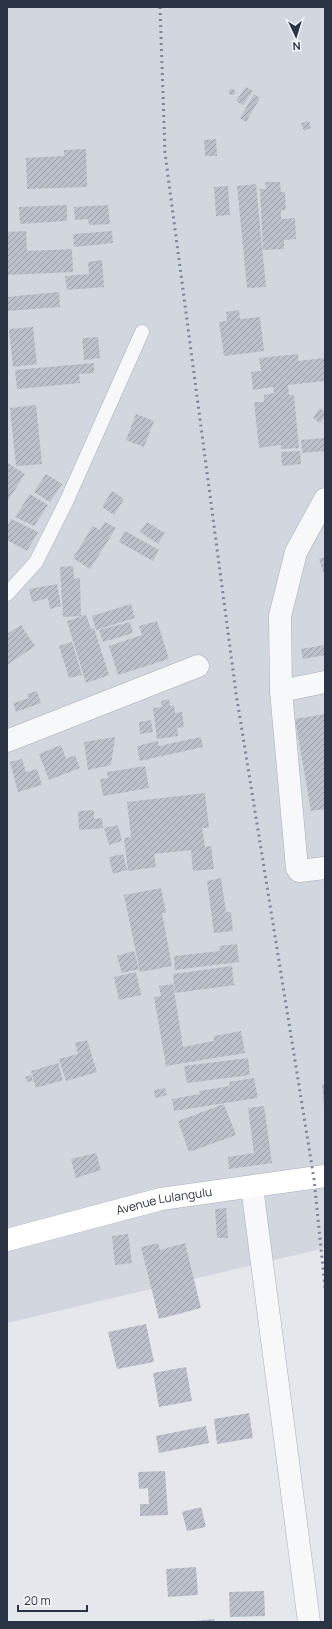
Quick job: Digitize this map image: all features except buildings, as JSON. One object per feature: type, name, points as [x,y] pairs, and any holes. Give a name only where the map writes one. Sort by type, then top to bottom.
[{"type":"street","points":[[325,499],[296,552],[280,616],[281,691],[297,868],[299,871],[303,872],[325,868]]},
{"type":"street","points":[[7,741],[198,666]]},
{"type":"street","points":[[281,691],[325,682]]},
{"type":"street","name":"Avenue Lulangulu","points":[[7,1240],[161,1199],[325,1176]]},
{"type":"street","points":[[252,1187],[309,1622]]},
{"type":"lane","points":[[7,594],[36,562],[70,493],[142,332]]},
{"type":"shaded area","points":[[7,7],[325,7],[325,1248],[7,1323]]},
{"type":"railway","points":[[160,7],[165,153],[236,693],[314,1179],[325,1288]]}]
